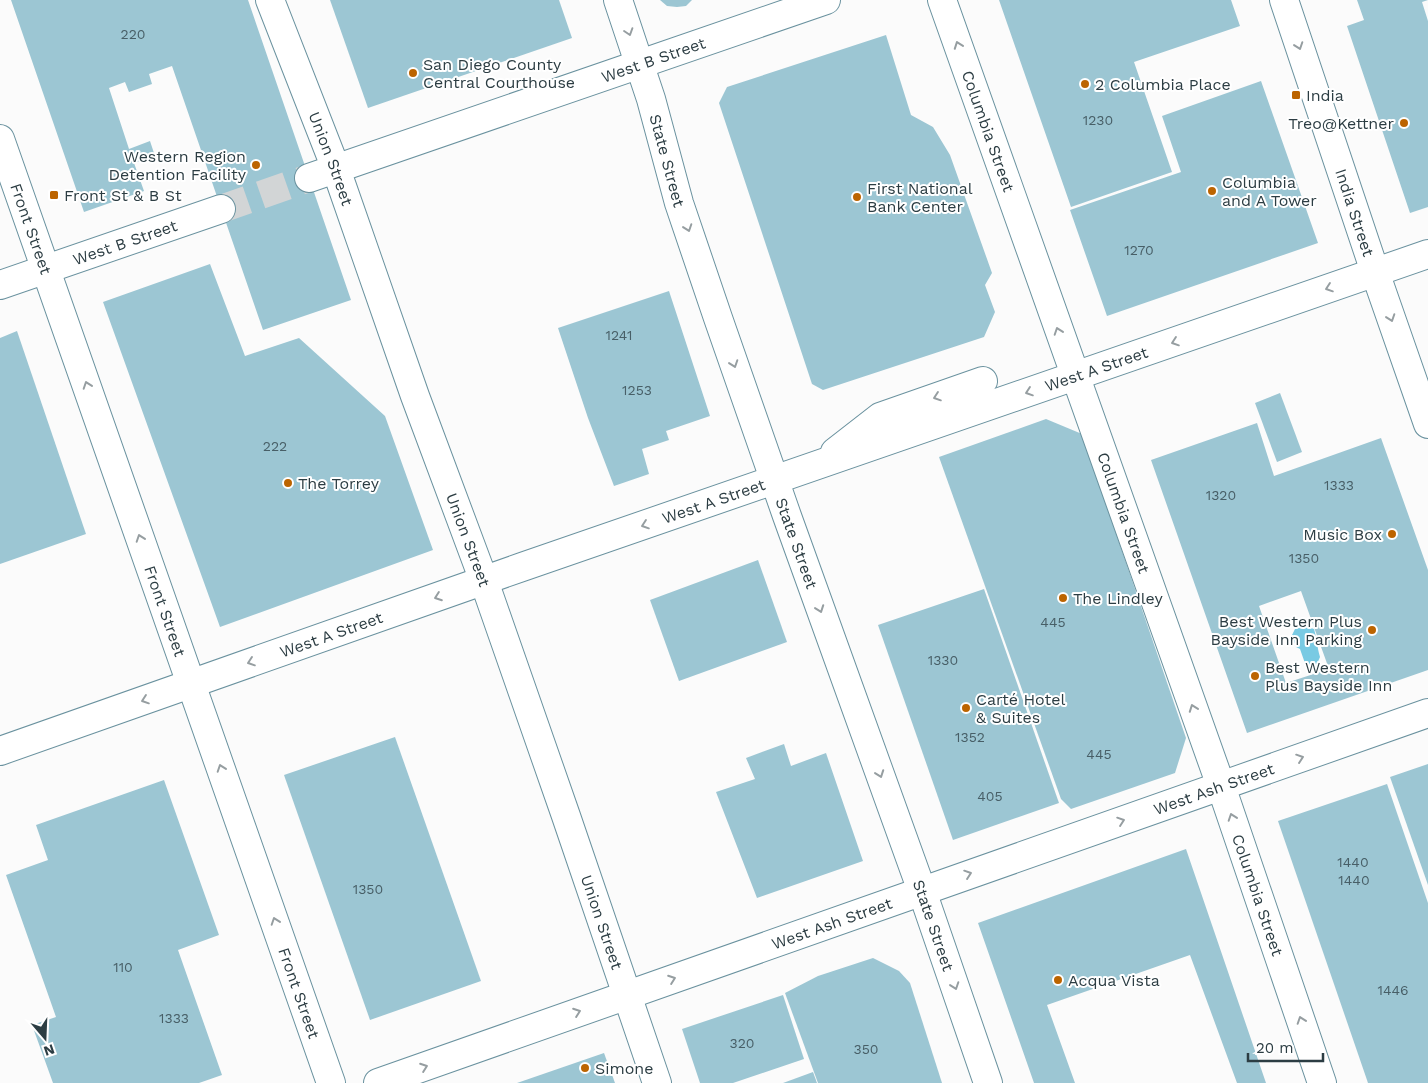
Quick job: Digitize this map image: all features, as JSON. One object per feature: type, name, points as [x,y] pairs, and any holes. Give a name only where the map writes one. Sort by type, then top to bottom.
[{"type":"main road","name":"Union Street","points":[[270,0],[336,168],[414,396],[484,580],[657,1083]]},
{"type":"main road","name":"State Street","points":[[618,0],[640,64],[679,203],[774,480],[922,891],[988,1083]]},
{"type":"main road","name":"West B Street","points":[[310,178],[826,0]]},
{"type":"main road","name":"Columbia Street","points":[[942,0],[1221,786],[1322,1083]]},
{"type":"main road","name":"India Street","points":[[1284,0],[1428,424]]},
{"type":"main road","name":"Front Street","points":[[0,139],[332,1083]]},
{"type":"main road","name":"West B Street","points":[[0,285],[221,209]]},
{"type":"main road","name":"West A Street","points":[[0,751],[484,580],[1428,254]]},
{"type":"main road","points":[[817,466],[880,417],[983,381]]},
{"type":"main road","name":"West Ash Street","points":[[378,1083],[1428,713]]},
{"type":"water","points":[[1305,626],[1314,629],[1320,657],[1316,666],[1307,669],[1300,649],[1296,647],[1292,635],[1295,629]]},
{"type":"building","name":"Western Region Detention Facility","points":[[11,0],[248,0],[351,300],[263,330],[172,66],[149,74],[152,84],[129,92],[125,82],[109,88],[129,149],[150,141],[155,156],[134,163],[144,191],[84,212]]},
{"type":"building","name":"San Diego County Central Courthouse","points":[[330,0],[559,0],[572,38],[368,108]]},
{"type":"building","points":[[660,0],[692,0],[686,6],[677,7],[667,6]]},
{"type":"building","name":"2 Columbia Place","points":[[999,0],[1231,0],[1240,26],[1134,62],[1172,172],[1071,207]]},
{"type":"building","name":"Treo@Kettner","points":[[1357,0],[1428,0],[1422,2],[1428,21],[1428,207],[1410,213],[1347,26],[1364,20]]},
{"type":"building","name":"First National Bank Center","points":[[886,35],[911,115],[933,127],[950,155],[992,273],[985,285],[995,312],[984,337],[823,390],[812,384],[719,103],[727,87]]},
{"type":"building","name":"Columbia and A Tower","points":[[1261,81],[1318,243],[1107,316],[1070,210],[1181,172],[1162,116]]},
{"type":"building","name":"The Torrey","points":[[210,264],[245,356],[299,338],[385,416],[433,550],[220,627],[103,302]]},
{"type":"building","points":[[669,291],[710,416],[666,431],[669,440],[642,449],[649,474],[614,486],[588,418],[558,328]]},
{"type":"building","points":[[17,331],[86,534],[0,564],[0,338]]},
{"type":"building","points":[[1280,393],[1302,452],[1277,462],[1255,403]]},
{"type":"building","name":"The Lindley","points":[[1046,419],[1082,434],[1186,738],[1175,773],[1071,809],[1061,799],[939,457]]},
{"type":"building","points":[[1257,423],[1274,476],[1381,438],[1428,570],[1428,670],[1247,733],[1151,460]],"holes":[[[1301,591],[1329,669],[1286,683],[1259,606]]]},
{"type":"building","points":[[758,560],[787,642],[679,681],[650,600]]},
{"type":"building","name":"Carté Hotel & Suites","points":[[984,589],[1059,803],[953,840],[878,625]]},
{"type":"building","points":[[395,737],[481,981],[370,1020],[284,775]]},
{"type":"building","points":[[784,744],[791,766],[826,753],[863,861],[757,898],[716,792],[755,779],[746,758]]},
{"type":"building","points":[[1428,764],[1428,885],[1390,777]]},
{"type":"building","points":[[164,780],[219,935],[178,950],[222,1075],[199,1083],[53,1083],[32,1025],[56,1017],[6,875],[48,860],[36,825]]},
{"type":"building","points":[[1387,784],[1428,903],[1428,1083],[1368,1083],[1278,821]]},
{"type":"building","name":"Acqua Vista","points":[[1186,849],[1266,1083],[1237,1083],[1190,955],[1047,1005],[1075,1083],[1034,1083],[978,923]]},
{"type":"building","points":[[873,958],[899,971],[910,983],[942,1083],[818,1083],[785,993],[818,976]]},
{"type":"building","points":[[783,995],[804,1059],[733,1083],[700,1083],[682,1029]]},
{"type":"building","name":"Simone","points":[[604,1053],[615,1083],[517,1083]]},
{"type":"building","points":[[813,1072],[817,1083],[783,1083]]},
{"type":"tunnel","points":[[221,209],[309,178]]},
{"type":"place","name":"San Diego County Central Courthouse","points":[[413,73]]},
{"type":"place","name":"2 Columbia Place","points":[[1085,84]]},
{"type":"place","name":"India","points":[[1296,95]]},
{"type":"place","name":"Treo@Kettner","points":[[1404,123]]},
{"type":"place","name":"Western Region Detention Facility","points":[[256,165]]},
{"type":"place","name":"Columbia and A Tower","points":[[1212,191]]},
{"type":"place","name":"Front St & B St","points":[[54,195]]},
{"type":"place","name":"First National Bank Center","points":[[857,197]]},
{"type":"place","name":"The Torrey","points":[[288,483]]},
{"type":"place","name":"Music Box","points":[[1392,534]]},
{"type":"place","name":"The Lindley","points":[[1063,598]]},
{"type":"place","name":"Best Western Plus Bayside Inn Parking","points":[[1372,630]]},
{"type":"place","name":"Best Western Plus Bayside Inn","points":[[1255,676]]},
{"type":"place","name":"Carté Hotel & Suites","points":[[966,708]]},
{"type":"place","name":"Acqua Vista","points":[[1058,980]]},
{"type":"place","name":"Simone","points":[[585,1068]]}]
